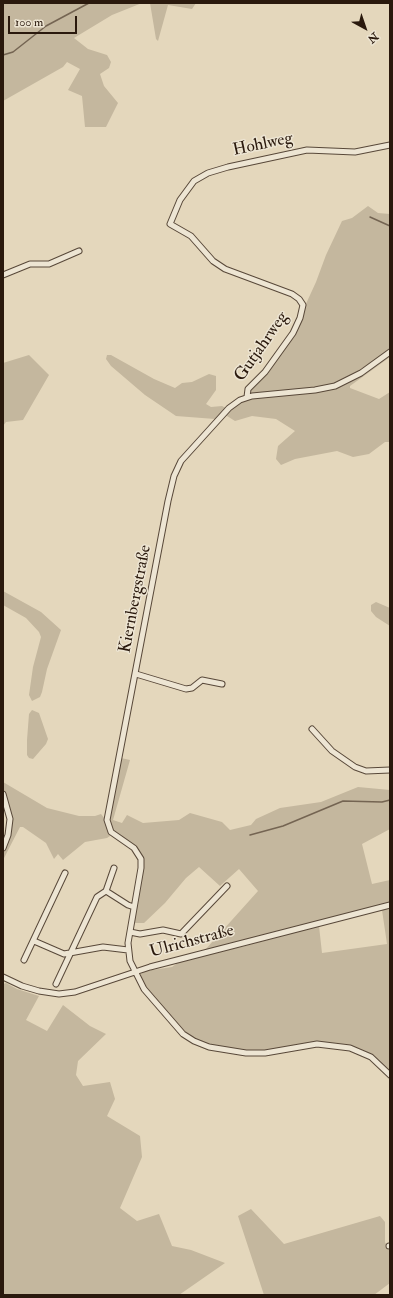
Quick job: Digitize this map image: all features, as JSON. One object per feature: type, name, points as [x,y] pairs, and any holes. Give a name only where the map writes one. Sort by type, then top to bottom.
[{"type":"street","name":"Hohlweg","points":[[170,224],[180,200],[188,187],[200,177],[214,170],[303,151],[356,152],[390,145]]},
{"type":"street","name":"Gutjahrweg","points":[[170,224],[191,236],[213,261],[225,269],[292,294],[302,301],[302,312],[293,333],[265,372],[248,389],[247,397]]},
{"type":"street","points":[[3,275],[35,263],[49,264],[78,251]]},
{"type":"street","name":"Kiernbergstraße","points":[[390,352],[361,372],[335,386],[247,397],[229,408],[187,453],[177,468],[168,501],[108,820],[112,832],[134,848],[141,859],[141,868],[128,950],[135,972],[144,989],[183,1034],[194,1041],[217,1049],[246,1053],[265,1053],[317,1044],[350,1048],[371,1057],[390,1075]]},
{"type":"street","points":[[136,674],[186,689],[192,688],[202,680],[222,684]]},
{"type":"street","points":[[312,729],[332,751],[355,767],[366,770],[390,770]]},
{"type":"street","points":[[3,794],[10,819],[8,835],[3,848]]},
{"type":"street","points":[[56,984],[97,897],[106,891],[114,868]]},
{"type":"street","points":[[24,960],[65,873]]},
{"type":"street","points":[[130,932],[140,934],[163,930],[181,934],[226,886]]},
{"type":"street","points":[[106,891],[128,905],[134,907]]},
{"type":"street","name":"Ulrichstraße","points":[[4,979],[30,989],[59,994],[85,989],[135,972],[390,905]]},
{"type":"street","points":[[34,941],[61,953],[70,953],[104,947],[128,950]]},
{"type":"shaded area","points":[[3,3],[142,3],[112,15],[74,38],[88,49],[107,55],[111,62],[109,68],[100,74],[104,86],[118,103],[106,127],[85,127],[82,96],[68,90],[80,69],[67,62],[63,67],[3,101]]},
{"type":"shaded area","points":[[150,3],[196,3],[192,9],[168,5],[158,41],[156,39]]},
{"type":"shaded area","points":[[368,206],[378,213],[390,214],[390,350],[342,381],[327,387],[251,393],[250,390],[288,343],[342,221],[352,218]]},
{"type":"shaded area","points":[[390,354],[390,357],[350,386],[350,388],[379,399],[390,392],[390,442],[385,442],[369,454],[353,457],[337,451],[295,459],[281,465],[276,459],[278,446],[295,431],[276,419],[252,416],[235,421],[227,416],[215,419],[176,416],[145,395],[111,366],[106,359],[107,355],[111,355],[154,379],[175,388],[182,383],[192,382],[209,374],[216,376],[216,390],[206,404],[211,407],[222,406],[228,409],[236,403],[249,399],[329,390]]},
{"type":"shaded area","points":[[29,355],[49,375],[23,420],[6,422],[3,426],[3,363]]},
{"type":"shaded area","points":[[3,591],[41,612],[61,630],[47,669],[40,697],[32,701],[29,695],[33,667],[41,637],[39,632],[26,618],[3,605]]},
{"type":"shaded area","points":[[376,602],[390,608],[390,626],[376,617],[371,611],[371,605]]},
{"type":"shaded area","points":[[32,710],[39,713],[48,739],[46,744],[33,759],[29,758],[27,755],[29,714]]},
{"type":"shaded area","points":[[121,758],[130,760],[113,820],[122,823],[127,815],[143,823],[179,820],[190,813],[222,822],[230,830],[251,825],[256,819],[280,808],[321,802],[358,787],[390,790],[390,829],[362,844],[372,884],[390,880],[390,903],[205,950],[258,891],[239,869],[220,886],[199,867],[186,878],[165,903],[144,923],[133,923],[142,856],[137,848],[116,834],[112,829],[110,819]]},
{"type":"shaded area","points":[[3,782],[47,808],[79,816],[95,816],[101,814],[105,819],[110,836],[107,838],[85,842],[63,860],[58,854],[54,859],[46,843],[23,827],[20,827],[3,860],[3,853],[12,826],[12,820],[11,812],[3,805]]},
{"type":"shaded area","points":[[390,908],[390,1072],[361,1049],[332,1043],[300,1044],[255,1052],[217,1048],[193,1038],[177,1024],[152,996],[141,978],[141,974],[146,971],[172,967],[179,962],[319,926],[322,953],[387,944],[382,910]]},
{"type":"shaded area","points":[[6,983],[17,989],[39,996],[26,1020],[47,1031],[63,1005],[90,1026],[106,1034],[78,1061],[76,1075],[83,1086],[110,1082],[115,1099],[107,1116],[140,1136],[142,1157],[120,1208],[137,1221],[159,1214],[172,1246],[191,1250],[225,1263],[179,1295],[3,1295],[3,984]]},
{"type":"shaded area","points":[[251,1209],[284,1244],[380,1216],[385,1222],[385,1242],[390,1252],[390,1283],[374,1295],[264,1295],[238,1216]]},
{"type":"waterway","points":[[3,55],[13,52],[46,26],[89,3]]},
{"type":"waterway","points":[[370,217],[390,226]]},
{"type":"waterway","points":[[250,835],[283,826],[343,801],[382,802],[390,800]]}]
